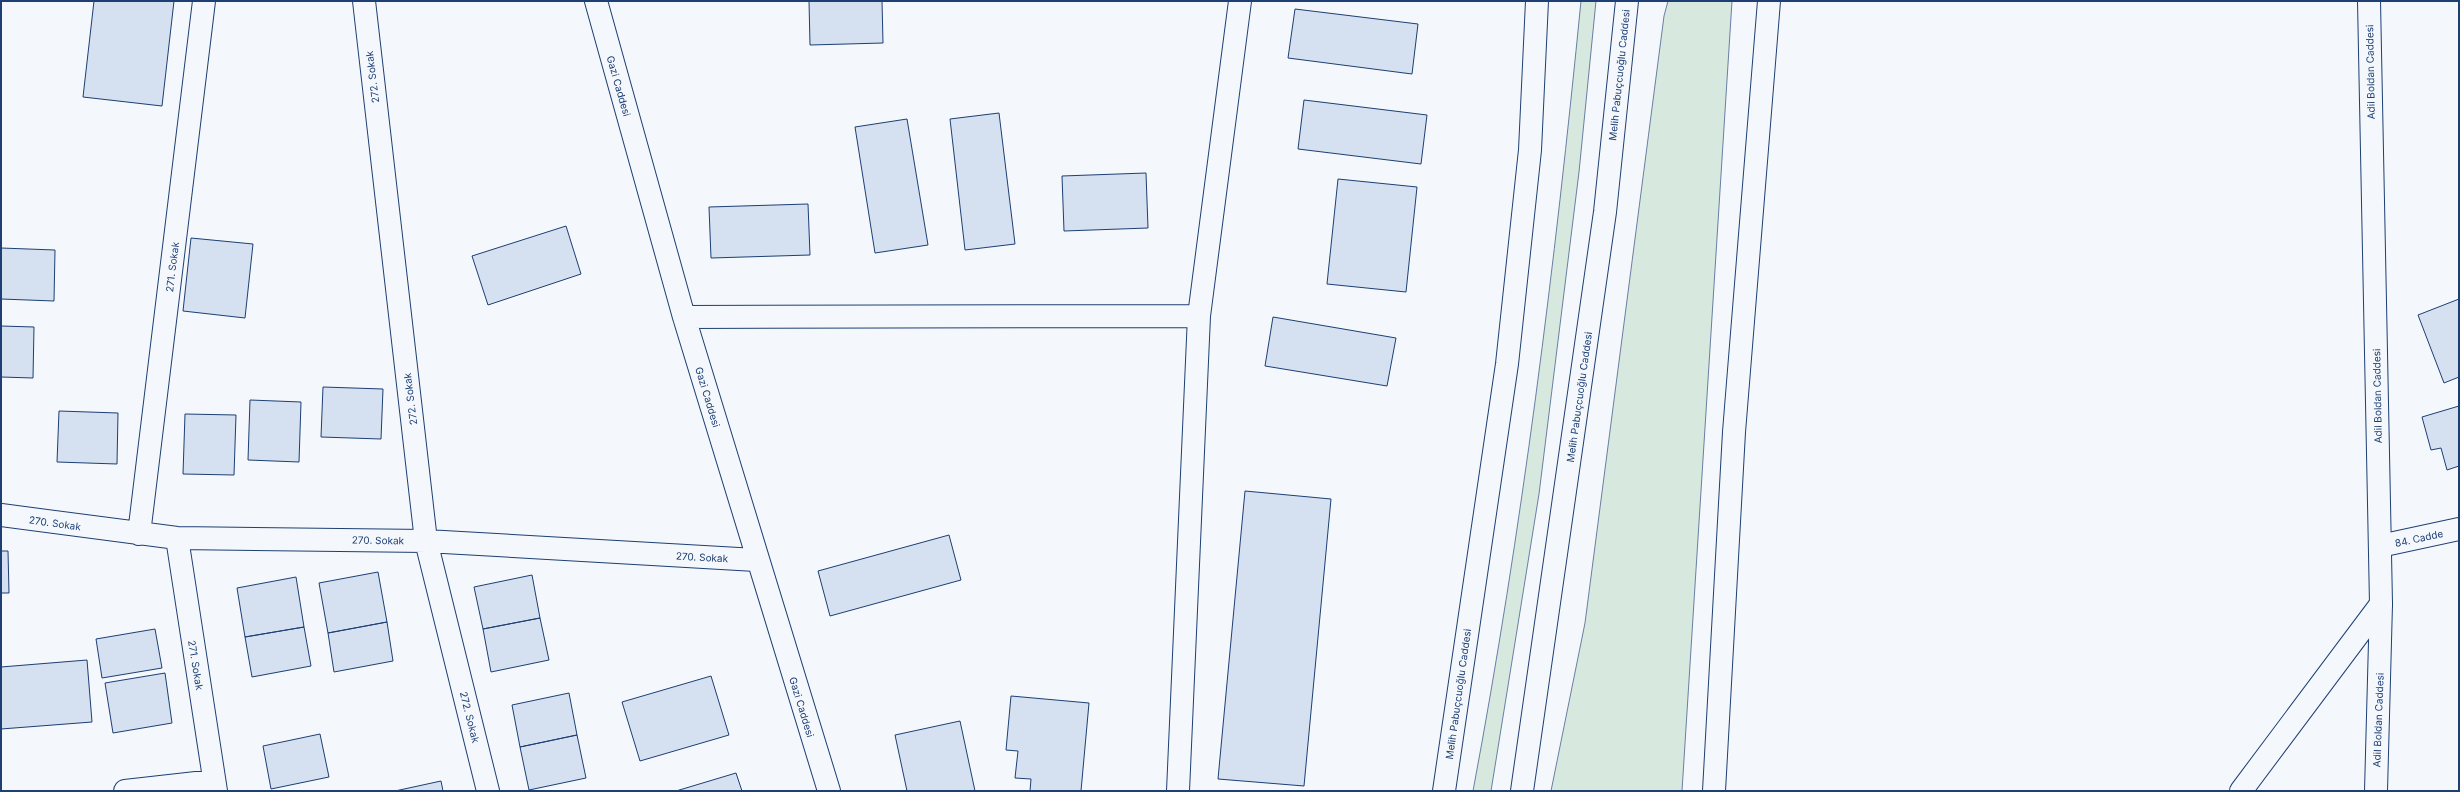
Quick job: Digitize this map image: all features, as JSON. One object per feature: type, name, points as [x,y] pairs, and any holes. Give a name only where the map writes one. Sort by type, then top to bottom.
[{"type":"street","name":"271. Sokak","points":[[139,534],[204,1]]},
{"type":"street","name":"272. Sokak","points":[[364,1],[426,541],[488,791]]},
{"type":"street","name":"Gazi Caddesi","points":[[596,1],[684,318],[756,560],[829,791]]},
{"type":"street","points":[[1178,791],[1199,316],[1240,1]]},
{"type":"street","name":"Melih Pabuçcuoğlu Caddesi","points":[[1444,791],[1507,364],[1530,150],[1537,1]]},
{"type":"street","name":"Melih Pabuçcuoğlu Caddesi","points":[[1522,791],[1606,212],[1627,1]]},
{"type":"street","points":[[1714,791],[1734,432],[1769,1]]},
{"type":"street","name":"Adil Boldan Caddesi","points":[[2369,1],[2381,604],[2376,791]]},
{"type":"street","points":[[684,318],[1199,316]]},
{"type":"street","name":"270. Sokak","points":[[1,515],[177,538],[426,541],[756,560]]},
{"type":"street","name":"84. Cadde","points":[[2380,546],[2459,529]]},
{"type":"street","name":"271. Sokak","points":[[177,538],[215,786]]},
{"type":"street","points":[[2241,791],[2381,604]]},
{"type":"street","points":[[125,791],[215,786]]},
{"type":"shaded area","points":[[1581,1],[1596,1],[1579,172],[1539,494],[1491,791],[1473,791],[1507,595],[1536,397],[1560,199]]},
{"type":"shaded area","points":[[1668,1],[1732,1],[1682,791],[1551,791],[1585,623],[1664,16]]},
{"type":"building","points":[[94,1],[174,1],[162,106],[83,97]]},
{"type":"building","points":[[809,1],[882,1],[883,43],[810,45]]},
{"type":"building","points":[[1295,9],[1418,24],[1412,74],[1288,58]]},
{"type":"building","points":[[1304,100],[1427,115],[1421,164],[1298,149]]},
{"type":"building","points":[[999,113],[1015,244],[965,250],[950,119]]},
{"type":"building","points":[[907,119],[928,245],[875,253],[855,127]]},
{"type":"building","points":[[1146,173],[1148,228],[1064,231],[1062,176]]},
{"type":"building","points":[[1338,179],[1417,187],[1406,292],[1327,284]]},
{"type":"building","points":[[808,204],[810,255],[711,258],[709,207]]},
{"type":"building","points":[[566,226],[581,274],[488,305],[472,256]]},
{"type":"building","points":[[191,238],[253,244],[245,318],[183,311]]},
{"type":"building","points":[[1,248],[55,250],[54,301],[1,299]]},
{"type":"building","points":[[2459,299],[2459,377],[2444,383],[2418,315]]},
{"type":"building","points":[[1273,317],[1396,338],[1387,386],[1265,366]]},
{"type":"building","points":[[1,326],[34,327],[33,378],[1,377]]},
{"type":"building","points":[[323,387],[383,389],[381,439],[321,437]]},
{"type":"building","points":[[250,400],[301,402],[299,462],[248,460]]},
{"type":"building","points":[[2459,406],[2459,466],[2447,470],[2441,448],[2431,450],[2422,417]]},
{"type":"building","points":[[59,411],[118,413],[117,464],[57,462]]},
{"type":"building","points":[[185,414],[236,415],[234,475],[183,474]]},
{"type":"building","points":[[1245,491],[1331,499],[1304,786],[1218,779]]},
{"type":"building","points":[[949,535],[961,580],[830,616],[818,571]]},
{"type":"building","points":[[1,551],[8,551],[9,593],[1,593]]},
{"type":"building","points":[[378,572],[387,622],[328,633],[319,583]]},
{"type":"building","points":[[532,575],[540,618],[483,629],[474,587]]},
{"type":"building","points":[[296,577],[304,627],[245,637],[237,588]]},
{"type":"building","points":[[540,618],[549,660],[491,672],[483,629]]},
{"type":"building","points":[[387,622],[393,661],[334,672],[328,633]]},
{"type":"building","points":[[304,627],[311,666],[252,677],[245,637]]},
{"type":"building","points":[[155,629],[162,668],[102,678],[96,639]]},
{"type":"building","points":[[87,660],[92,722],[1,729],[1,667]]},
{"type":"building","points":[[165,673],[172,723],[113,733],[105,683]]},
{"type":"building","points":[[711,676],[729,735],[640,761],[622,702]]},
{"type":"building","points":[[569,693],[577,735],[520,747],[512,705]]},
{"type":"building","points":[[1011,696],[1089,703],[1081,791],[1030,791],[1031,779],[1015,778],[1018,751],[1006,750]]},
{"type":"building","points":[[960,721],[975,791],[907,791],[895,735]]},
{"type":"building","points":[[320,734],[329,777],[271,789],[263,746]]},
{"type":"building","points":[[577,735],[586,778],[529,790],[520,747]]},
{"type":"building","points":[[736,773],[742,791],[676,791]]},
{"type":"building","points":[[441,781],[443,791],[395,791]]}]
